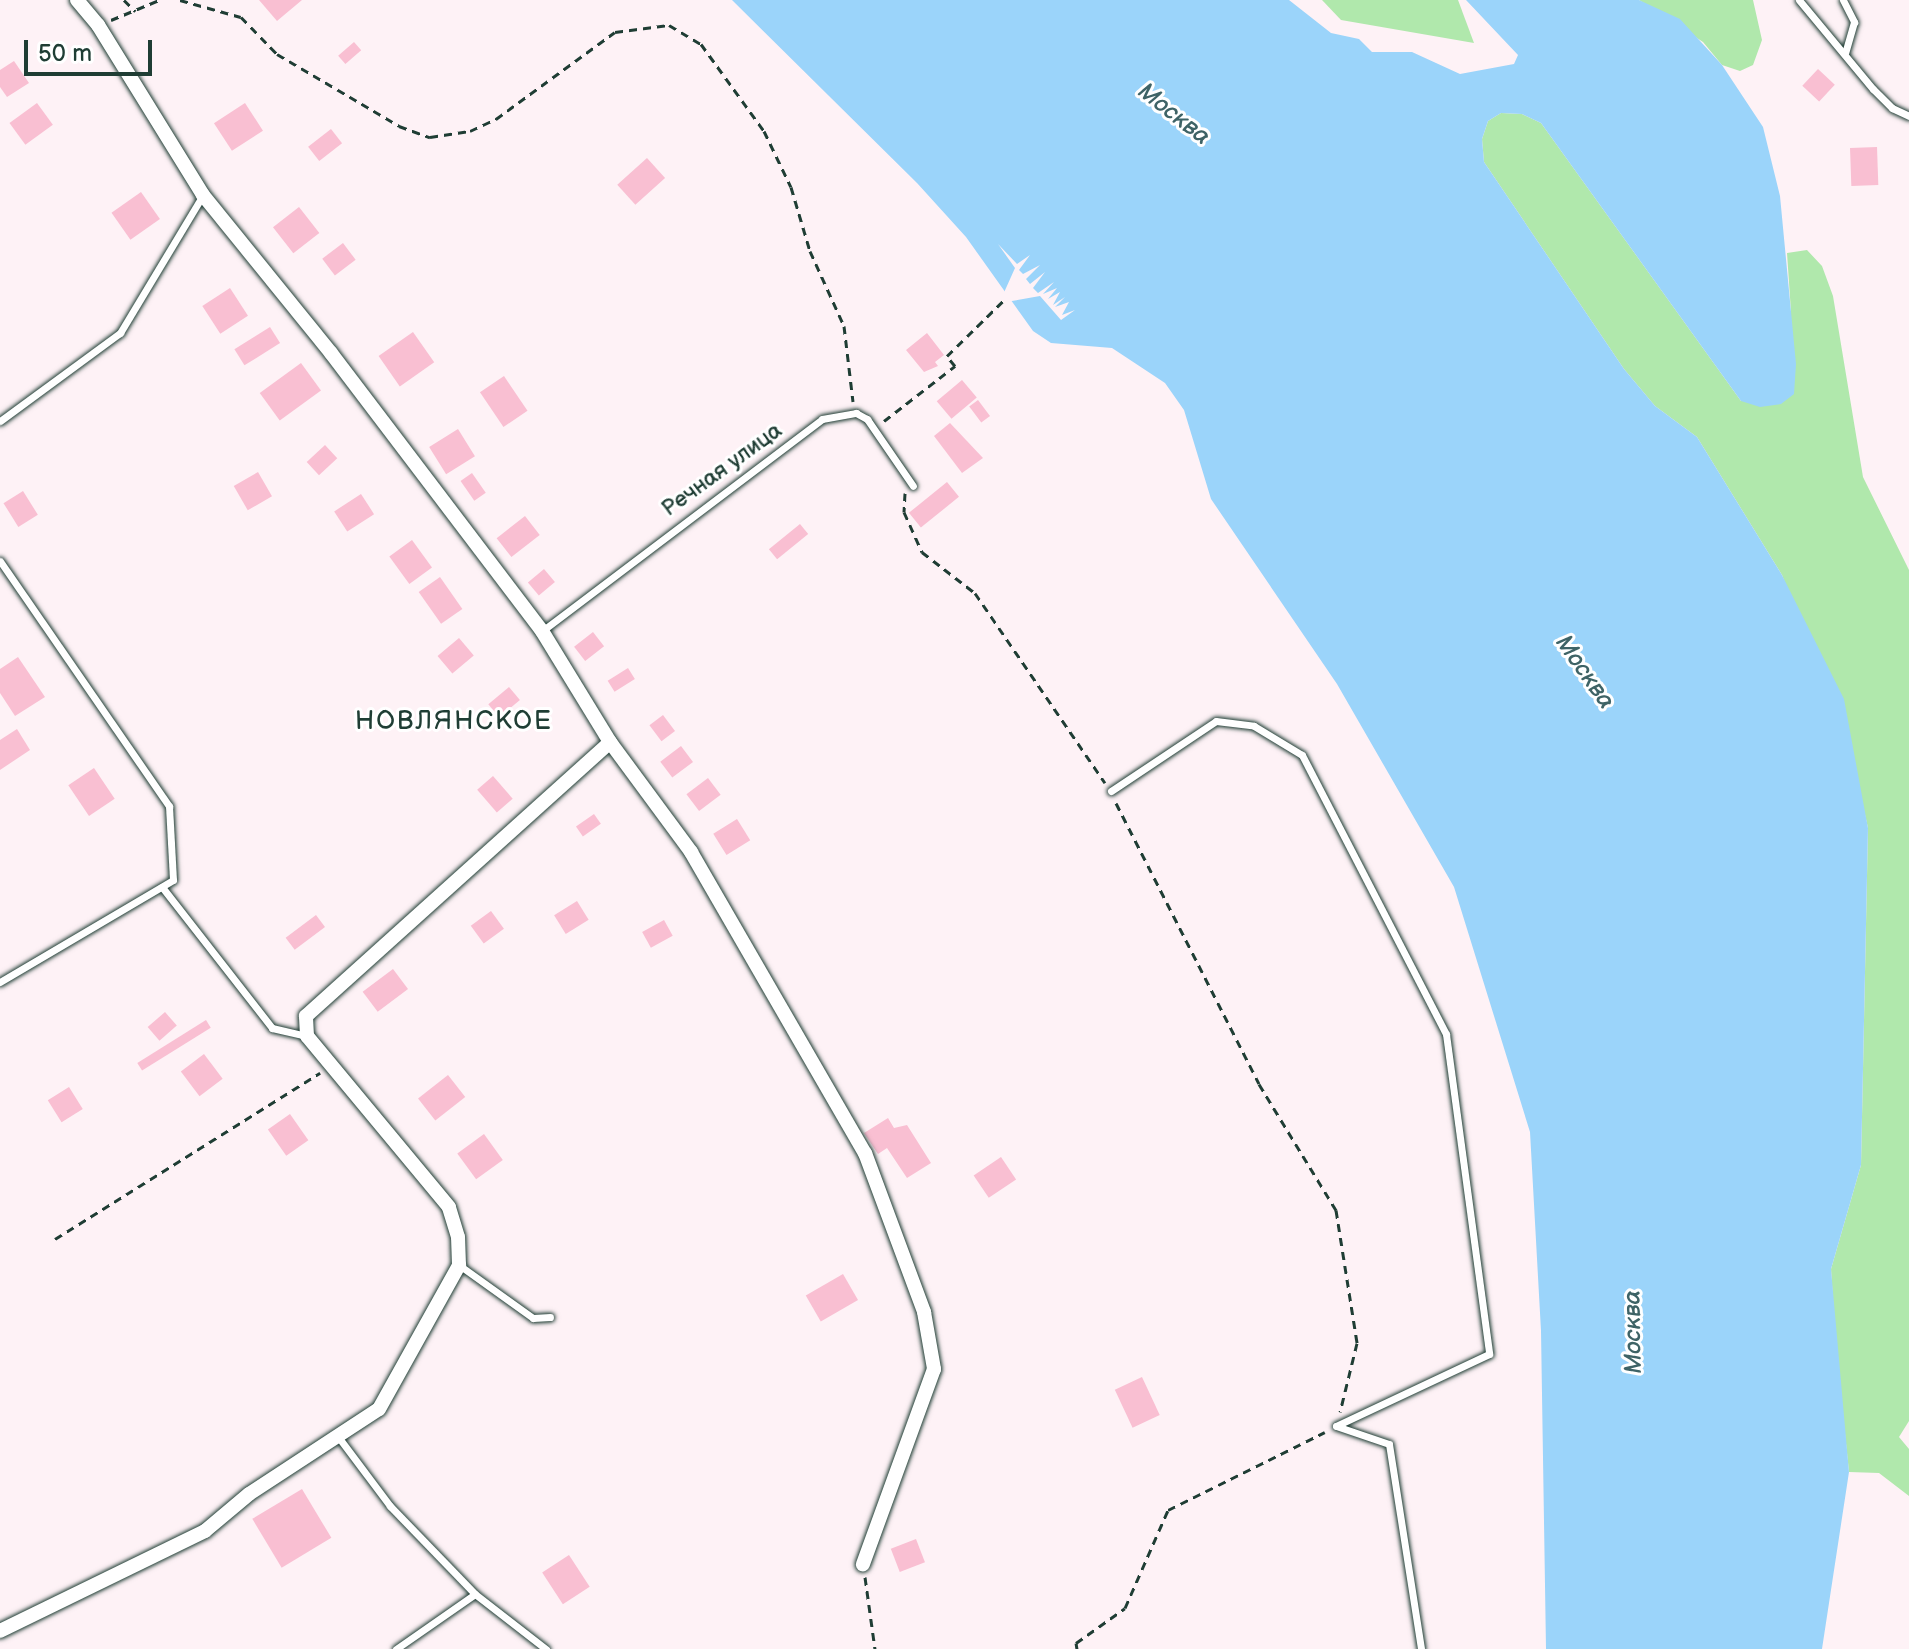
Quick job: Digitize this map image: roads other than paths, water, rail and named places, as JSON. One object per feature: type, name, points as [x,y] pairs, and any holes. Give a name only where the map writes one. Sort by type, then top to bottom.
[{"type":"street","points":[[77,0],[98,25],[203,195],[331,353],[542,631],[610,742],[691,852],[865,1153],[924,1312],[934,1369],[863,1564]]},
{"type":"street","points":[[0,1631],[205,1531],[249,1494],[379,1409],[459,1265],[449,1207],[307,1036],[306,1016],[330,989],[610,742]]},
{"type":"lane","points":[[1799,0],[1892,108],[1909,116]]},
{"type":"lane","points":[[1843,0],[1854,22],[1845,53]]},
{"type":"lane","points":[[0,421],[120,333],[203,195]]},
{"type":"lane","name":"Речная улица","points":[[542,631],[822,419],[856,413],[874,428],[913,486]]},
{"type":"lane","points":[[0,561],[169,806],[173,880],[0,982]]},
{"type":"lane","points":[[1111,791],[1216,721],[1254,726],[1302,755],[1446,1034],[1489,1354],[1336,1426],[1389,1444],[1421,1649]]},
{"type":"lane","points":[[162,887],[272,1028],[307,1036]]},
{"type":"lane","points":[[459,1265],[533,1318],[550,1317]]},
{"type":"lane","points":[[339,1438],[390,1506],[475,1594],[546,1649]]},
{"type":"lane","points":[[396,1649],[475,1594]]},
{"type":"water","name":"Москва","points":[[732,0],[1289,0],[1331,33],[1359,39],[1372,52],[1412,52],[1460,74],[1514,64],[1518,55],[1466,0],[1639,0],[1680,19],[1722,65],[1763,127],[1780,196],[1796,364],[1794,394],[1781,404],[1760,407],[1741,401],[1541,123],[1522,114],[1501,113],[1488,121],[1482,139],[1484,162],[1624,369],[1655,406],[1697,437],[1782,575],[1844,699],[1868,828],[1861,1165],[1831,1269],[1849,1472],[1822,1649],[1546,1649],[1541,1331],[1530,1132],[1454,887],[1337,684],[1211,499],[1184,410],[1165,383],[1112,348],[1051,343],[1033,331],[966,237],[917,183]]},
{"type":"district","name":"НОВЛЯНСКОЕ","points":[[454,722]]}]
